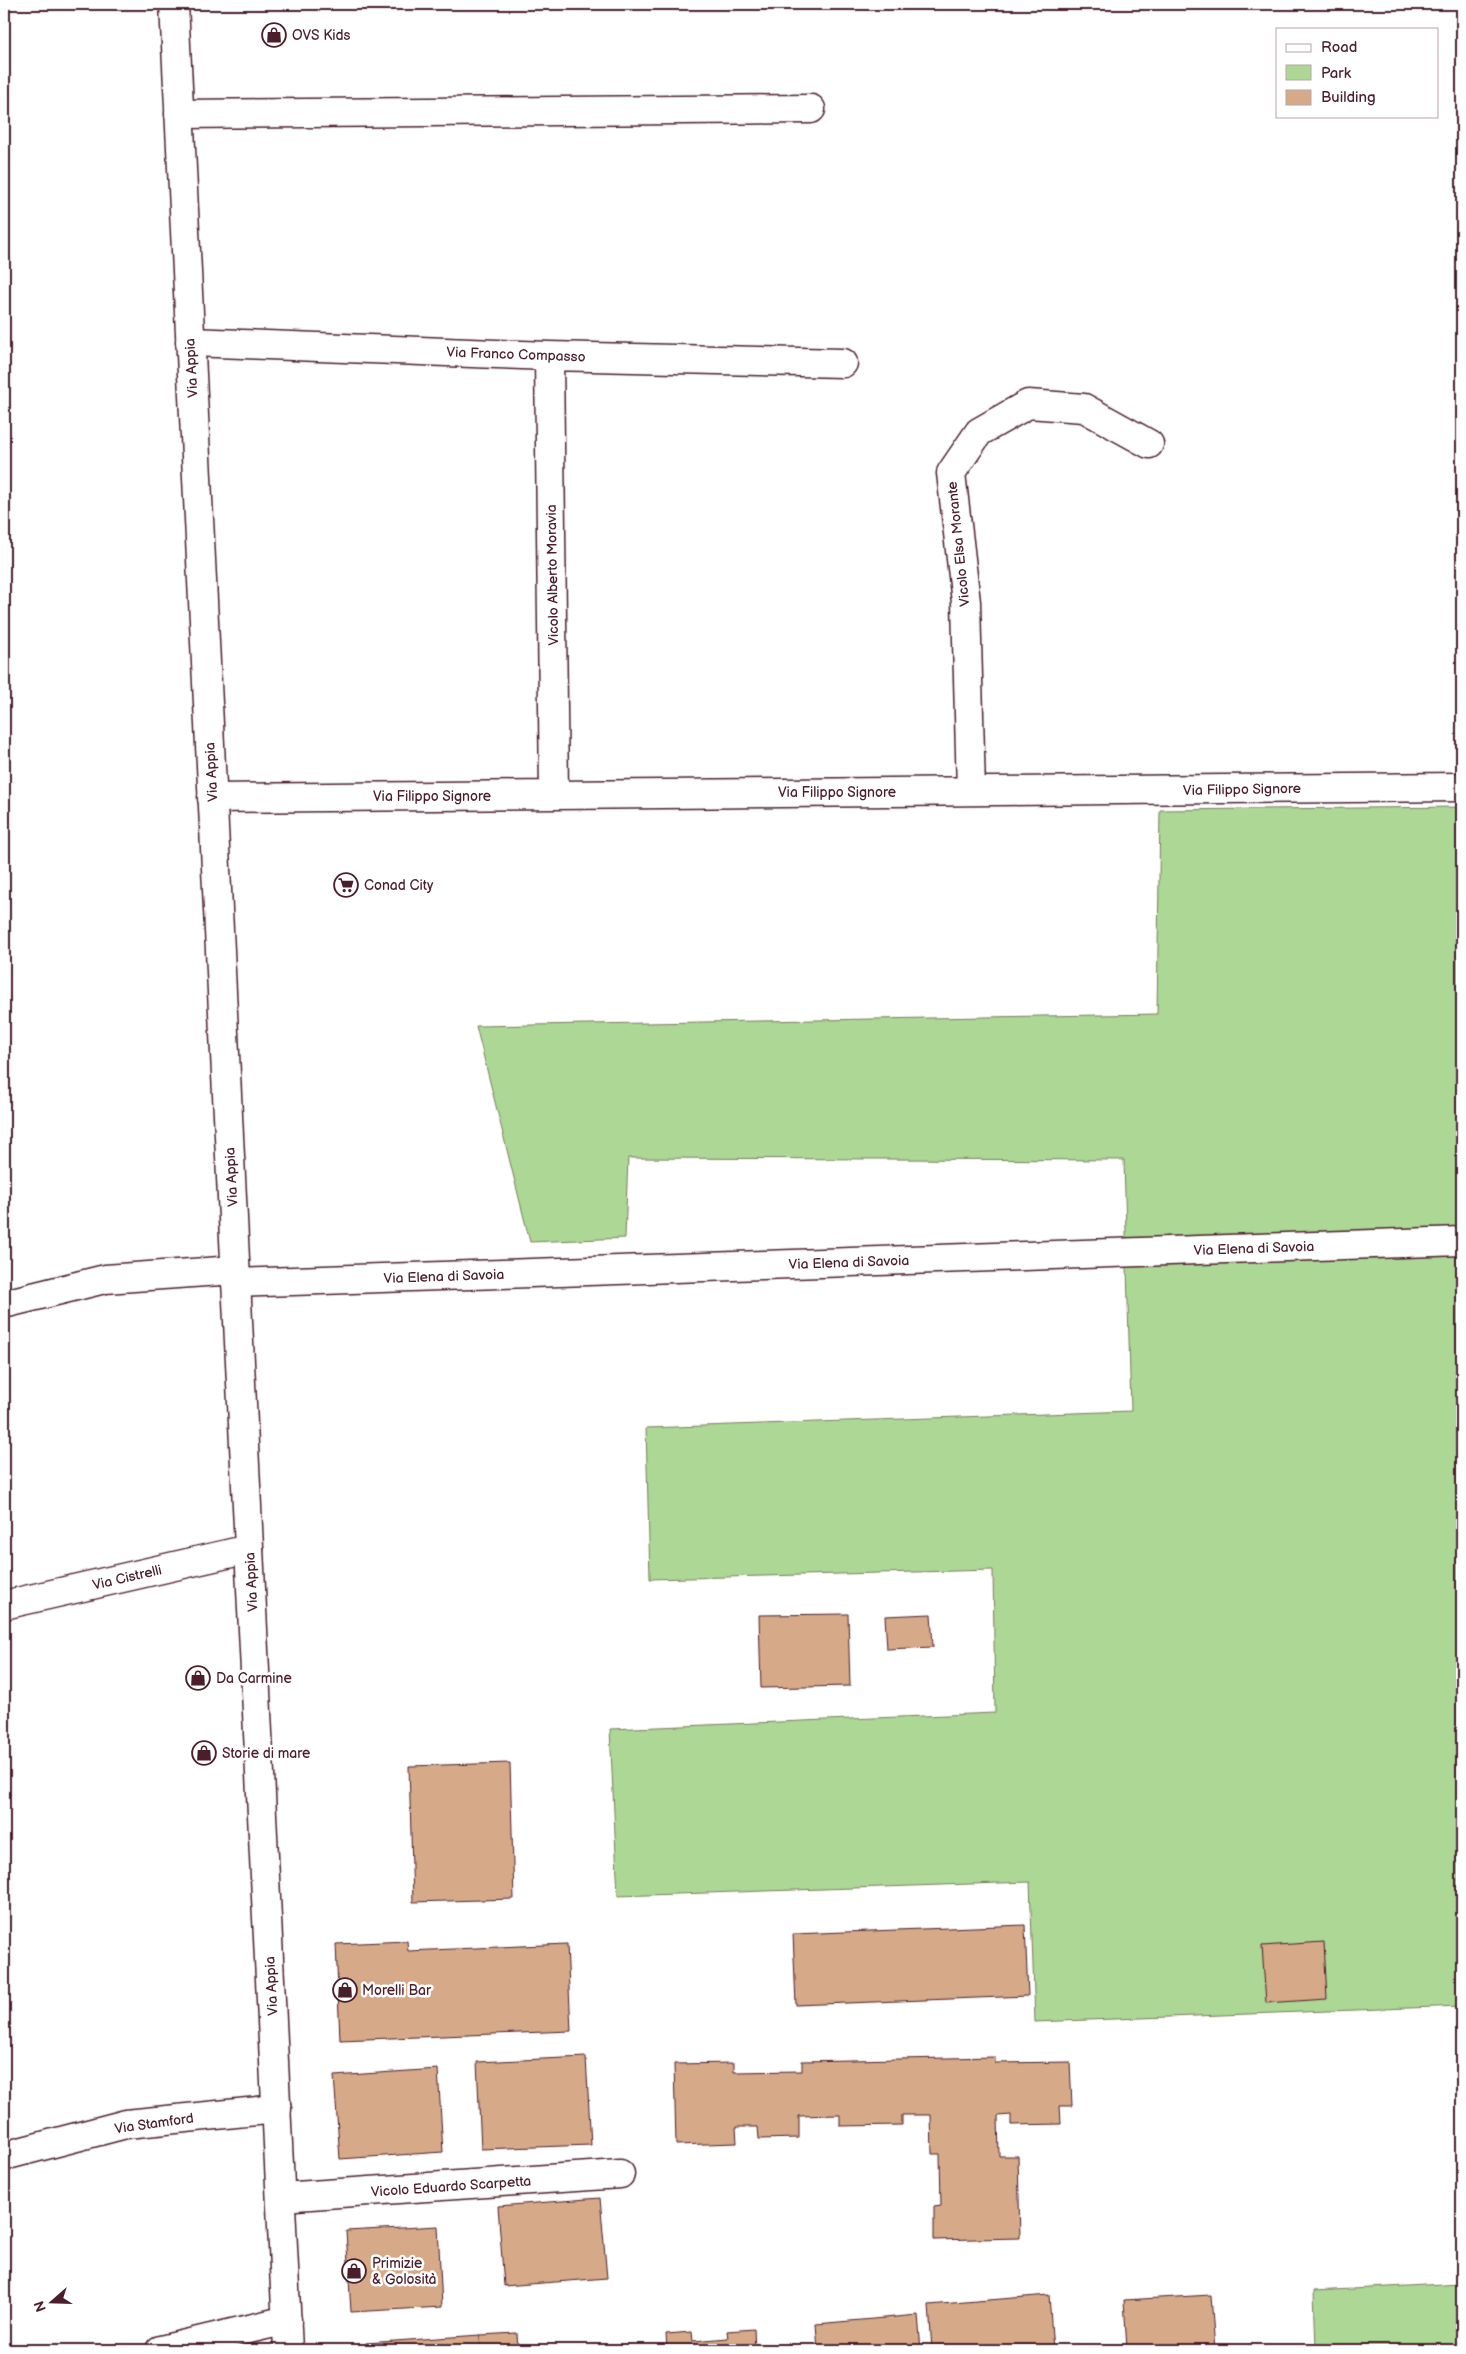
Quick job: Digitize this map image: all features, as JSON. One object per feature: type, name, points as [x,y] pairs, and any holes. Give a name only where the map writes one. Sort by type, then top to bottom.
[{"type":"street","name":"Via Appia","points":[[174,4],[288,2350]]},
{"type":"street","points":[[179,114],[811,109]]},
{"type":"street","name":"Via Franco Compasso","points":[[190,342],[549,356],[843,363]]},
{"type":"street","name":"Vicolo Alberto Moravia","points":[[549,356],[554,795]]},
{"type":"street","name":"Vicolo Elsa Morante","points":[[971,791],[966,602],[950,473],[979,432],[1028,404],[1084,408],[1149,444]]},
{"type":"street","name":"Via Filippo Signore","points":[[212,798],[1462,787]]},
{"type":"street","name":"Via Elena di Savoia","points":[[4,1304],[105,1279],[236,1277],[1462,1240]]},
{"type":"street","name":"Via Cistrelli","points":[[4,1605],[249,1549]]},
{"type":"street","name":"Via Stamford","points":[[4,2156],[126,2124],[277,2109]]},
{"type":"street","name":"Vicolo Eduardo Scarpetta","points":[[281,2197],[620,2174]]},
{"type":"street","points":[[160,2350],[287,2320]]},
{"type":"green space","points":[[1462,807],[1462,2006],[1035,2022],[1030,1882],[618,1896],[610,1729],[995,1713],[993,1570],[650,1579],[646,1428],[1131,1411],[1124,1160],[628,1158],[625,1238],[530,1242],[476,1026],[1157,1014],[1160,810]]},
{"type":"green space","points":[[1462,2283],[1462,2350],[1316,2350],[1314,2291]]},
{"type":"building","points":[[848,1614],[850,1686],[761,1688],[759,1615]]},
{"type":"building","points":[[931,1614],[933,1647],[887,1649],[885,1616]]},
{"type":"building","points":[[510,1763],[514,1899],[413,1902],[409,1766]]},
{"type":"building","points":[[1025,1925],[1028,1996],[796,2005],[793,1934]]},
{"type":"building","points":[[407,1941],[408,1951],[567,1944],[571,2031],[340,2040],[336,1944]]},
{"type":"building","points":[[1324,1942],[1327,1999],[1266,2003],[1262,1946]]},
{"type":"building","points":[[586,2057],[591,2145],[481,2149],[477,2062]]},
{"type":"building","points":[[995,2057],[995,2063],[1070,2062],[1072,2106],[1060,2106],[1061,2124],[1011,2125],[1011,2115],[998,2116],[999,2156],[1018,2156],[1020,2238],[934,2240],[934,2207],[941,2206],[940,2154],[932,2154],[931,2115],[902,2115],[902,2125],[840,2126],[840,2115],[799,2116],[799,2138],[759,2139],[758,2127],[736,2127],[737,2143],[676,2145],[674,2064],[734,2063],[734,2072],[802,2071],[802,2061]]},
{"type":"building","points":[[438,2069],[443,2152],[340,2159],[334,2076]]},
{"type":"building","points":[[600,2198],[607,2278],[504,2286],[498,2206]]},
{"type":"building","points":[[438,2226],[442,2307],[351,2312],[346,2231]]},
{"type":"building","points":[[1049,2295],[1053,2350],[932,2350],[929,2305]]},
{"type":"building","points":[[1211,2295],[1215,2350],[1127,2350],[1124,2300]]},
{"type":"building","points":[[918,2315],[921,2350],[818,2350],[816,2324]]},
{"type":"building","points":[[754,2329],[755,2350],[667,2350],[666,2334],[692,2332],[693,2341],[728,2338],[727,2331]]},
{"type":"building","points":[[517,2333],[518,2350],[481,2350],[480,2335]]},
{"type":"building","points":[[480,2335],[481,2350],[367,2350],[366,2343]]},
{"type":"place","name":"OVS Kids","points":[[274,35]]},
{"type":"place","name":"Conad City","points":[[346,885]]},
{"type":"place","name":"Da Carmine","points":[[198,1678]]},
{"type":"place","name":"Storie di mare","points":[[204,1753]]},
{"type":"place","name":"Morelli Bar","points":[[345,1990]]},
{"type":"place","name":"Primizie & Golosità","points":[[354,2271]]}]
